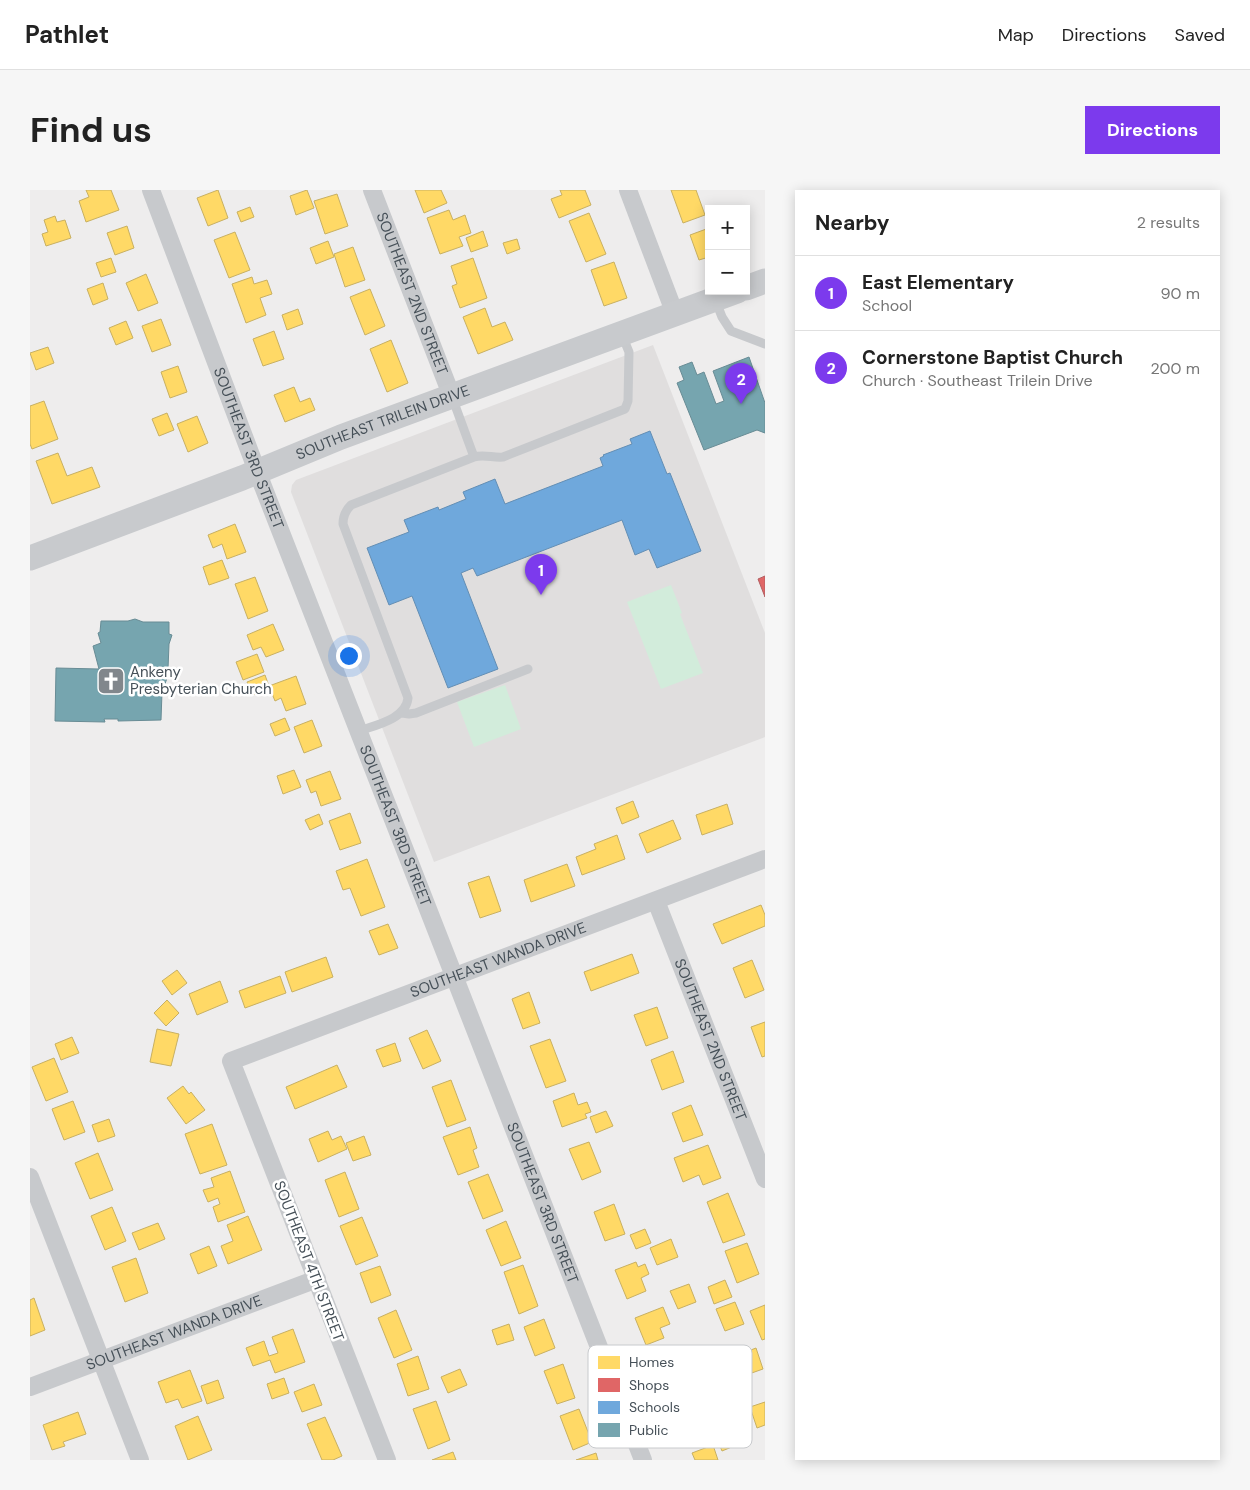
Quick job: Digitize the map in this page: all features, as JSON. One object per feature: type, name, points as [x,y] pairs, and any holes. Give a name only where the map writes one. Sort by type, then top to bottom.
[{"type":"street","name":"SOUTHEAST 3RD STREET","points":[[151,190],[257,471],[598,1345]]},
{"type":"street","name":"SOUTHEAST 2ND STREET","points":[[372,190],[452,397]]},
{"type":"street","points":[[628,190],[675,314]]},
{"type":"street","points":[[750,287],[765,281]]},
{"type":"street","name":"SOUTHEAST TRILEIN DRIVE","points":[[30,557],[341,437],[726,295]]},
{"type":"street","name":"SOUTHEAST WANDA DRIVE","points":[[231,1061],[765,860]]},
{"type":"street","name":"SOUTHEAST 2ND STREET","points":[[656,901],[765,1179]]},
{"type":"street","name":"SOUTHEAST 4TH STREET","points":[[231,1061],[387,1460]]},
{"type":"street","points":[[30,1176],[140,1460]]},
{"type":"street","name":"SOUTHEAST WANDA DRIVE","points":[[30,1387],[316,1279]]},
{"type":"street","name":"SOUTHEAST 3RD STREET","points":[[638,1448],[643,1460]]},
{"type":"lane","points":[[726,295],[722,317],[731,331],[765,344]]},
{"type":"lane","points":[[359,732],[398,716],[402,713],[408,702],[407,693],[343,524],[347,509],[351,505],[479,456],[503,457],[625,409],[628,401],[629,352],[622,334]]},
{"type":"lane","points":[[452,397],[474,458]]},
{"type":"lane","points":[[402,713],[416,712],[528,668]]},
{"type":"shaded area","points":[[653,345],[765,633],[765,737],[434,862],[291,492],[292,485],[296,480]]},
{"type":"green space","points":[[671,585],[703,673],[661,689],[627,602]]},
{"type":"green space","points":[[505,685],[521,729],[474,747],[457,702]]},
{"type":"building: Homes","points":[[86,190],[111,190],[119,210],[86,222],[79,201],[89,197]]},
{"type":"building: Homes","points":[[218,190],[228,218],[208,226],[197,198]]},
{"type":"building: Homes","points":[[307,190],[314,208],[296,215],[290,196]]},
{"type":"building: Homes","points":[[415,190],[441,190],[447,203],[424,213]]},
{"type":"building: Homes","points":[[560,190],[585,190],[591,205],[559,218],[551,199],[562,195]]},
{"type":"building: Homes","points":[[671,190],[696,190],[705,215],[683,223]]},
{"type":"building: Homes","points":[[337,194],[348,226],[325,234],[314,201]]},
{"type":"building: Homes","points":[[250,207],[254,217],[241,222],[237,212]]},
{"type":"building: Homes","points":[[449,210],[453,220],[465,215],[471,233],[459,237],[463,246],[440,254],[427,218]]},
{"type":"building: Homes","points":[[589,213],[606,254],[586,262],[569,221]]},
{"type":"building: Homes","points":[[55,216],[57,222],[65,220],[71,238],[46,246],[42,234],[48,232],[44,220]]},
{"type":"building: Homes","points":[[127,226],[134,248],[115,255],[107,233]]},
{"type":"building: Homes","points":[[705,229],[705,258],[699,260],[690,235]]},
{"type":"building: Homes","points":[[483,231],[488,246],[471,252],[466,238]]},
{"type":"building: Homes","points":[[235,232],[250,270],[229,278],[214,240]]},
{"type":"building: Homes","points":[[517,239],[520,249],[507,254],[503,243]]},
{"type":"building: Homes","points":[[328,241],[334,257],[316,264],[310,248]]},
{"type":"building: Homes","points":[[353,247],[365,280],[345,287],[334,254]]},
{"type":"building: Homes","points":[[111,258],[116,272],[101,277],[96,263]]},
{"type":"building: Homes","points":[[473,258],[487,298],[460,308],[452,286],[457,284],[451,266]]},
{"type":"building: Homes","points":[[614,262],[627,298],[604,306],[591,270]]},
{"type":"building: Homes","points":[[146,274],[158,303],[138,311],[126,283]]},
{"type":"building: Homes","points":[[252,277],[254,284],[267,280],[272,294],[260,298],[266,315],[246,323],[232,284]]},
{"type":"building: Homes","points":[[103,283],[108,299],[93,305],[87,289]]},
{"type":"building: Homes","points":[[370,289],[385,326],[365,335],[350,297]]},
{"type":"building: Homes","points":[[485,308],[492,327],[505,322],[513,340],[478,354],[463,317]]},
{"type":"building: Homes","points":[[298,309],[303,324],[287,330],[282,315]]},
{"type":"building: Homes","points":[[161,319],[171,345],[152,352],[142,326]]},
{"type":"building: Homes","points":[[126,321],[133,338],[116,345],[109,328]]},
{"type":"building: Homes","points":[[274,331],[284,359],[263,366],[253,339]]},
{"type":"building: Homes","points":[[391,340],[408,383],[387,392],[370,349]]},
{"type":"building: Homes","points":[[48,347],[54,363],[36,370],[30,353]]},
{"type":"building: Homes","points":[[178,366],[187,392],[170,398],[161,372]]},
{"type":"building: Homes","points":[[294,387],[300,402],[310,398],[315,410],[285,422],[274,395]]},
{"type":"building: Homes","points":[[44,401],[58,439],[32,449],[30,444],[30,406]]},
{"type":"building: Homes","points":[[167,413],[174,430],[159,436],[152,419]]},
{"type":"building: Homes","points":[[197,416],[208,443],[188,452],[177,424]]},
{"type":"building: Homes","points":[[58,453],[67,476],[92,467],[100,487],[52,504],[36,461]]},
{"type":"building: Homes","points":[[235,524],[246,552],[227,559],[222,544],[213,548],[208,535]]},
{"type":"building: Homes","points":[[222,560],[229,578],[209,585],[203,567]]},
{"type":"building: Homes","points":[[255,577],[268,611],[248,619],[235,584]]},
{"type":"building: Homes","points":[[273,624],[284,650],[266,657],[261,647],[253,650],[247,635]]},
{"type":"building: Homes","points":[[257,654],[264,672],[243,680],[236,662]]},
{"type":"building: Homes","points":[[265,675],[270,689],[252,695],[247,682]]},
{"type":"building: Homes","points":[[296,676],[306,704],[286,711],[281,698],[275,701],[269,686]]},
{"type":"building: Homes","points":[[285,718],[290,730],[275,736],[270,724]]},
{"type":"building: Homes","points":[[312,720],[322,746],[304,753],[294,727]]},
{"type":"building: Homes","points":[[294,770],[301,787],[283,794],[277,776]]},
{"type":"building: Homes","points":[[330,771],[341,799],[321,806],[316,791],[311,793],[306,780]]},
{"type":"building: Homes","points":[[633,801],[639,817],[622,824],[616,808]]},
{"type":"building: Homes","points":[[727,804],[733,824],[702,835],[696,815]]},
{"type":"building: Homes","points":[[350,813],[361,843],[340,850],[329,821]]},
{"type":"building: Homes","points":[[319,814],[323,824],[310,830],[305,820]]},
{"type":"building: Homes","points":[[673,820],[681,839],[647,853],[639,834]]},
{"type":"building: Homes","points":[[617,835],[625,859],[582,875],[576,857],[596,849],[594,844]]},
{"type":"building: Homes","points":[[367,859],[385,907],[361,916],[350,888],[343,890],[336,871]]},
{"type":"building: Homes","points":[[567,864],[575,886],[531,902],[524,880]]},
{"type":"building: Homes","points":[[489,876],[501,911],[480,918],[468,883]]},
{"type":"building: Homes","points":[[761,905],[765,915],[765,926],[722,944],[713,924]]},
{"type":"building: Homes","points":[[388,924],[398,948],[379,955],[369,931]]},
{"type":"building: Homes","points":[[632,954],[639,973],[591,991],[584,972]]},
{"type":"building: Homes","points":[[326,957],[333,977],[292,992],[285,972]]},
{"type":"building: Homes","points":[[752,960],[764,990],[745,998],[733,968]]},
{"type":"building: Homes","points":[[177,970],[187,983],[172,995],[162,981]]},
{"type":"building: Homes","points":[[280,976],[286,993],[245,1008],[239,991]]},
{"type":"building: Homes","points":[[220,981],[228,1002],[197,1015],[189,994]]},
{"type":"building: Homes","points":[[529,992],[540,1023],[523,1029],[512,999]]},
{"type":"building: Homes","points":[[167,1000],[179,1013],[166,1026],[154,1013]]},
{"type":"building: Homes","points":[[657,1007],[668,1038],[646,1046],[634,1015]]},
{"type":"building: Homes","points":[[765,1022],[765,1056],[762,1057],[751,1027]]},
{"type":"building: Homes","points":[[157,1029],[179,1034],[171,1066],[150,1062]]},
{"type":"building: Homes","points":[[427,1030],[441,1061],[423,1069],[409,1038]]},
{"type":"building: Homes","points":[[72,1037],[79,1053],[61,1060],[55,1044]]},
{"type":"building: Homes","points":[[550,1039],[566,1081],[546,1088],[530,1046]]},
{"type":"building: Homes","points":[[395,1043],[401,1061],[383,1067],[376,1050]]},
{"type":"building: Homes","points":[[673,1051],[684,1082],[662,1090],[651,1060]]},
{"type":"building: Homes","points":[[54,1058],[68,1092],[46,1101],[32,1067]]},
{"type":"building: Homes","points":[[337,1065],[347,1087],[295,1109],[286,1087]]},
{"type":"building: Homes","points":[[451,1080],[466,1120],[447,1127],[432,1087]]},
{"type":"building: Homes","points":[[183,1086],[189,1094],[191,1092],[205,1110],[186,1124],[167,1098]]},
{"type":"building: Homes","points":[[574,1093],[578,1105],[587,1102],[591,1112],[585,1114],[587,1118],[562,1127],[553,1101]]},
{"type":"building: Homes","points":[[73,1101],[85,1132],[64,1140],[52,1109]]},
{"type":"building: Homes","points":[[691,1105],[703,1135],[683,1142],[672,1113]]},
{"type":"building: Homes","points":[[606,1111],[613,1126],[596,1133],[590,1117]]},
{"type":"building: Homes","points":[[109,1119],[115,1136],[98,1142],[92,1125]]},
{"type":"building: Homes","points":[[212,1124],[227,1165],[200,1174],[185,1134]]},
{"type":"building: Homes","points":[[470,1127],[477,1148],[473,1150],[479,1167],[458,1175],[443,1137]]},
{"type":"building: Homes","points":[[328,1131],[332,1140],[341,1136],[347,1149],[318,1162],[309,1139]]},
{"type":"building: Homes","points":[[364,1136],[371,1155],[353,1161],[346,1143]]},
{"type":"building: Homes","points":[[589,1142],[601,1172],[582,1180],[569,1149]]},
{"type":"building: Homes","points":[[708,1145],[721,1178],[703,1185],[699,1175],[683,1182],[674,1158]]},
{"type":"building: Homes","points":[[98,1153],[113,1190],[90,1199],[75,1163]]},
{"type":"building: Homes","points":[[230,1171],[245,1212],[218,1222],[213,1207],[220,1204],[218,1198],[208,1202],[203,1190],[214,1187],[211,1178]]},
{"type":"building: Homes","points":[[345,1172],[359,1209],[339,1217],[325,1180]]},
{"type":"building: Homes","points":[[488,1174],[503,1211],[483,1219],[468,1182]]},
{"type":"building: Homes","points":[[728,1193],[745,1235],[723,1243],[707,1202]]},
{"type":"building: Homes","points":[[614,1204],[625,1234],[605,1241],[594,1212]]},
{"type":"building: Homes","points":[[112,1207],[126,1241],[105,1250],[91,1216]]},
{"type":"building: Homes","points":[[248,1216],[262,1250],[228,1264],[221,1246],[233,1241],[227,1225]]},
{"type":"building: Homes","points":[[362,1217],[378,1256],[356,1265],[340,1226]]},
{"type":"building: Homes","points":[[506,1221],[521,1258],[501,1266],[486,1230]]},
{"type":"building: Homes","points":[[158,1223],[165,1239],[139,1250],[132,1233]]},
{"type":"building: Homes","points":[[645,1229],[651,1243],[636,1249],[630,1235]]},
{"type":"building: Homes","points":[[671,1239],[678,1257],[657,1265],[650,1248]]},
{"type":"building: Homes","points":[[747,1243],[759,1274],[737,1283],[725,1251]]},
{"type":"building: Homes","points":[[209,1246],[217,1266],[198,1274],[190,1254]]},
{"type":"building: Homes","points":[[136,1258],[148,1293],[125,1302],[112,1267]]},
{"type":"building: Homes","points":[[636,1262],[638,1267],[645,1264],[649,1274],[641,1278],[646,1291],[627,1299],[615,1270]]},
{"type":"building: Homes","points":[[523,1265],[538,1306],[519,1314],[504,1272]]},
{"type":"building: Homes","points":[[380,1266],[391,1295],[371,1303],[360,1273]]},
{"type":"building: Homes","points":[[725,1280],[732,1297],[714,1304],[708,1287]]},
{"type":"building: Homes","points":[[689,1284],[696,1302],[678,1309],[670,1291]]},
{"type":"building: Homes","points":[[34,1298],[45,1330],[30,1336],[30,1300]]},
{"type":"building: Homes","points":[[735,1302],[744,1324],[725,1331],[716,1309]]},
{"type":"building: Homes","points":[[765,1305],[765,1339],[762,1340],[750,1311]]},
{"type":"building: Homes","points":[[663,1307],[670,1324],[660,1328],[664,1338],[646,1345],[635,1318]]},
{"type":"building: Homes","points":[[396,1310],[412,1350],[394,1358],[378,1318]]},
{"type":"building: Homes","points":[[544,1319],[555,1348],[535,1356],[524,1327]]},
{"type":"building: Homes","points":[[509,1324],[514,1340],[497,1345],[492,1330]]},
{"type":"building: Homes","points":[[293,1329],[305,1362],[275,1373],[270,1360],[253,1366],[246,1348],[264,1341],[269,1356],[278,1353],[272,1337]]},
{"type":"building: Homes","points":[[756,1348],[763,1369],[752,1373],[752,1350]]},
{"type":"building: Homes","points":[[418,1356],[429,1389],[408,1396],[397,1364]]},
{"type":"building: Homes","points":[[563,1364],[575,1398],[557,1404],[544,1371]]},
{"type":"building: Homes","points":[[460,1369],[467,1385],[448,1393],[441,1377]]},
{"type":"building: Homes","points":[[190,1370],[202,1401],[182,1408],[178,1399],[166,1403],[158,1382]]},
{"type":"building: Homes","points":[[284,1378],[289,1393],[272,1399],[267,1384]]},
{"type":"building: Homes","points":[[218,1380],[224,1398],[207,1404],[201,1386]]},
{"type":"building: Homes","points":[[314,1384],[322,1405],[302,1412],[294,1392]]},
{"type":"building: Homes","points":[[436,1401],[450,1440],[428,1449],[413,1409]]},
{"type":"building: Homes","points":[[765,1402],[765,1425],[757,1428],[752,1406]]},
{"type":"building: Homes","points":[[579,1409],[588,1432],[588,1444],[573,1450],[560,1416]]},
{"type":"building: Homes","points":[[78,1412],[86,1434],[63,1442],[65,1446],[52,1450],[43,1425]]},
{"type":"building: Homes","points":[[198,1416],[212,1450],[188,1460],[175,1426]]},
{"type":"building: Homes","points":[[325,1417],[342,1456],[333,1460],[322,1460],[307,1424]]},
{"type":"building: Homes","points":[[705,1448],[714,1448],[718,1460],[695,1460],[692,1453]]},
{"type":"building: Homes","points":[[453,1452],[456,1460],[432,1460]]},
{"type":"building: Homes","points":[[596,1453],[598,1460],[576,1460]]},
{"type":"building: Shops","points":[[765,576],[765,597],[758,579]]},
{"type":"building: Schools","points":[[650,431],[667,474],[670,473],[701,551],[657,568],[649,549],[635,555],[622,520],[477,576],[473,568],[461,573],[498,669],[448,688],[412,596],[389,605],[367,548],[409,532],[404,520],[438,507],[439,510],[466,499],[463,492],[495,479],[505,504],[603,466],[600,458],[603,455],[632,444],[630,439]]},
{"type":"building: Public","points":[[749,357],[765,403],[765,433],[757,430],[704,450],[677,383],[684,380],[679,367],[692,362],[697,375],[704,372],[716,404],[724,401],[713,371]]},
{"type":"building: Public","name":"Ankeny Presbyterian Church","points":[[135,619],[143,622],[169,622],[169,634],[172,635],[169,644],[168,669],[170,670],[162,692],[161,720],[118,721],[118,719],[104,719],[105,722],[55,721],[56,668],[99,669],[93,646],[101,643],[98,633],[100,632],[101,621],[128,621]]},
{"type":"place","name":"Cornerstone Baptist Church","points":[[741,404]]},
{"type":"place","name":"East Elementary","points":[[541,595]]},
{"type":"place","name":"Ankeny Presbyterian Church","points":[[111,681]]}]
